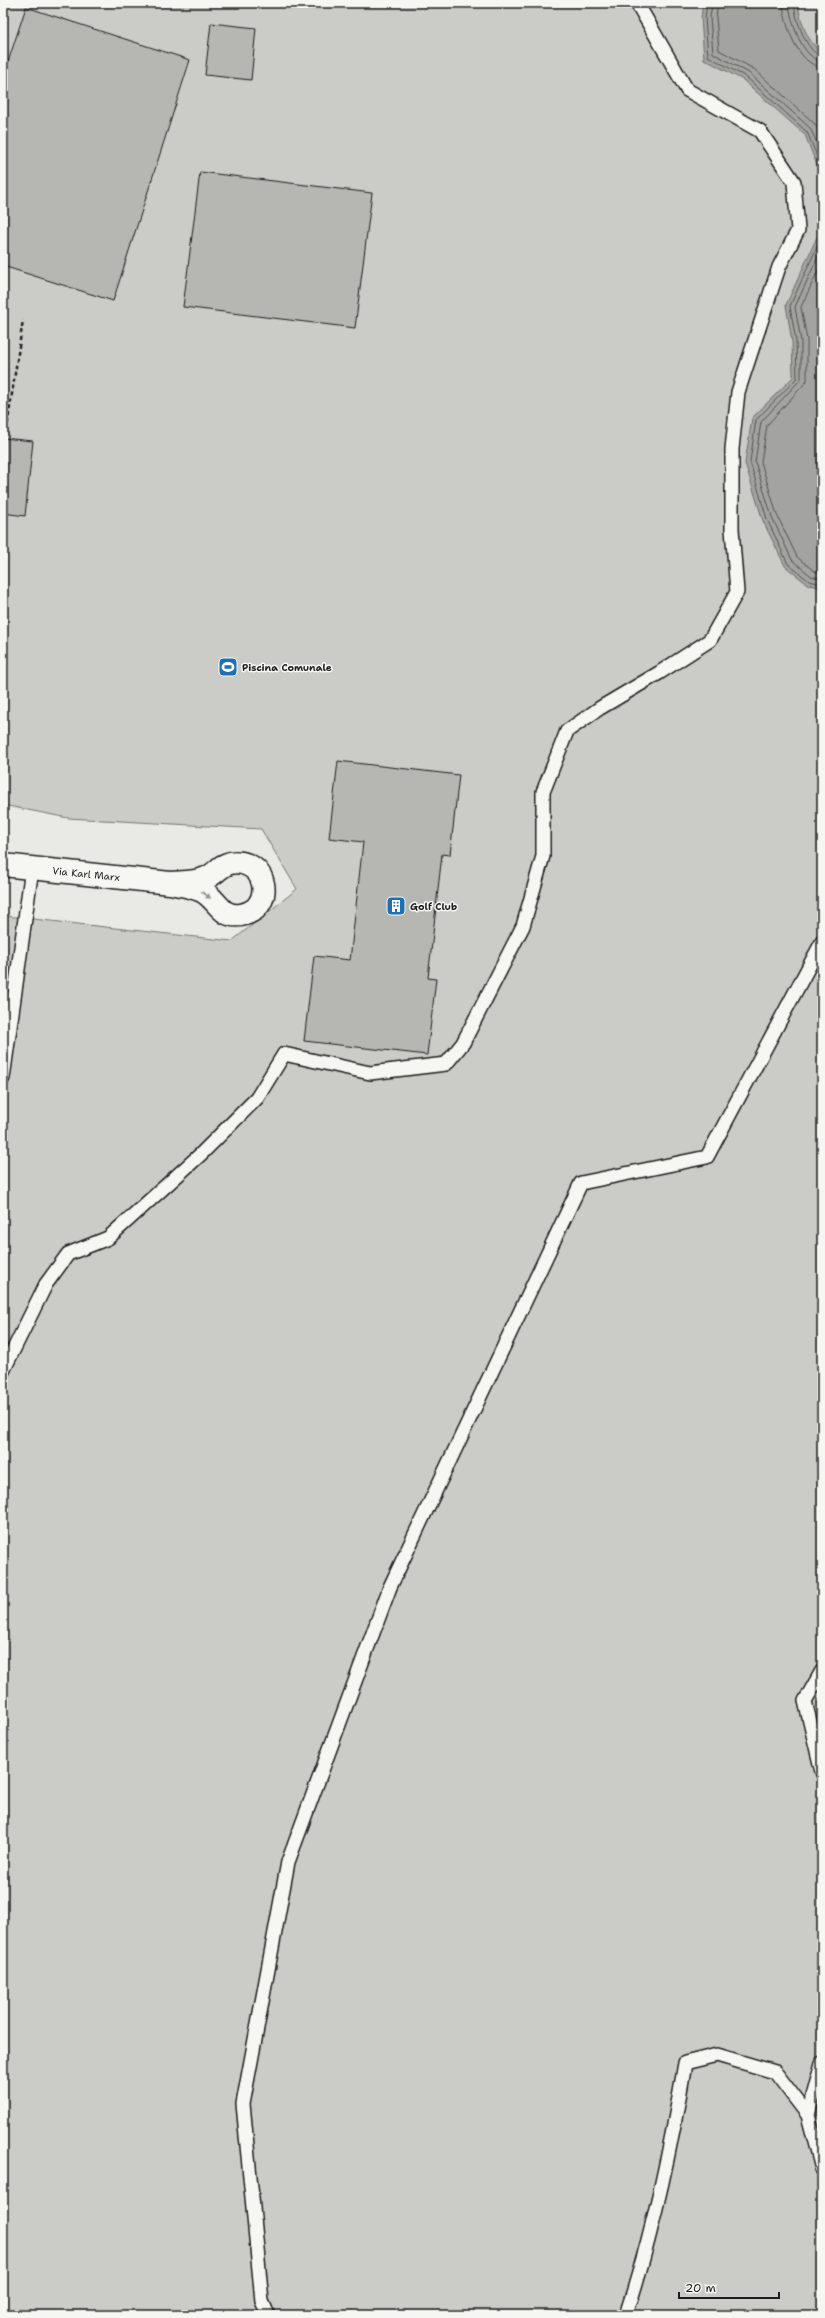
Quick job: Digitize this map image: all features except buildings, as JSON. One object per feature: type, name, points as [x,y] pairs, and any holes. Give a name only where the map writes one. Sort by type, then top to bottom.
[{"type":"street","name":"Via Karl Marx","points":[[3,865],[170,883]]},
{"type":"lane","points":[[3,1371],[46,1284],[68,1254],[108,1238],[201,1154],[257,1098],[284,1054],[370,1073],[446,1064],[463,1043],[523,926],[543,856],[543,792],[567,732],[600,708],[710,640],[737,592],[732,529],[732,448],[738,392],[779,267],[798,230],[794,182],[760,131],[687,90],[637,3]]},
{"type":"lane","points":[[3,1078],[32,868]]},
{"type":"lane","points":[[268,2315],[262,2301],[243,2104],[288,1862],[390,1587],[581,1183],[707,1157],[822,942]]},
{"type":"lane","points":[[822,1671],[805,1701],[822,1772]]},
{"type":"lane","points":[[626,2315],[642,2266],[676,2116],[685,2063],[717,2055],[775,2072],[808,2115],[822,2169]]},
{"type":"lane","points":[[808,2115],[822,2063]]},
{"type":"path","points":[[3,427],[7,427],[22,320]]},
{"type":"shaded area","points":[[3,3],[822,3],[822,2315],[3,2315],[3,941],[6,916],[232,941],[297,889],[261,829],[68,818],[3,805]]},
{"type":"water","points":[[703,3],[798,3],[800,17],[805,31],[812,43],[822,53],[822,178],[805,135],[743,80],[704,59],[701,18]]},
{"type":"water","points":[[822,226],[822,588],[807,584],[785,566],[763,521],[745,463],[752,418],[793,377],[792,342],[786,305]]},
{"type":"place","name":"Piscina Comunale","points":[[228,667]]},
{"type":"place","name":"Golf Club","points":[[396,906]]}]
